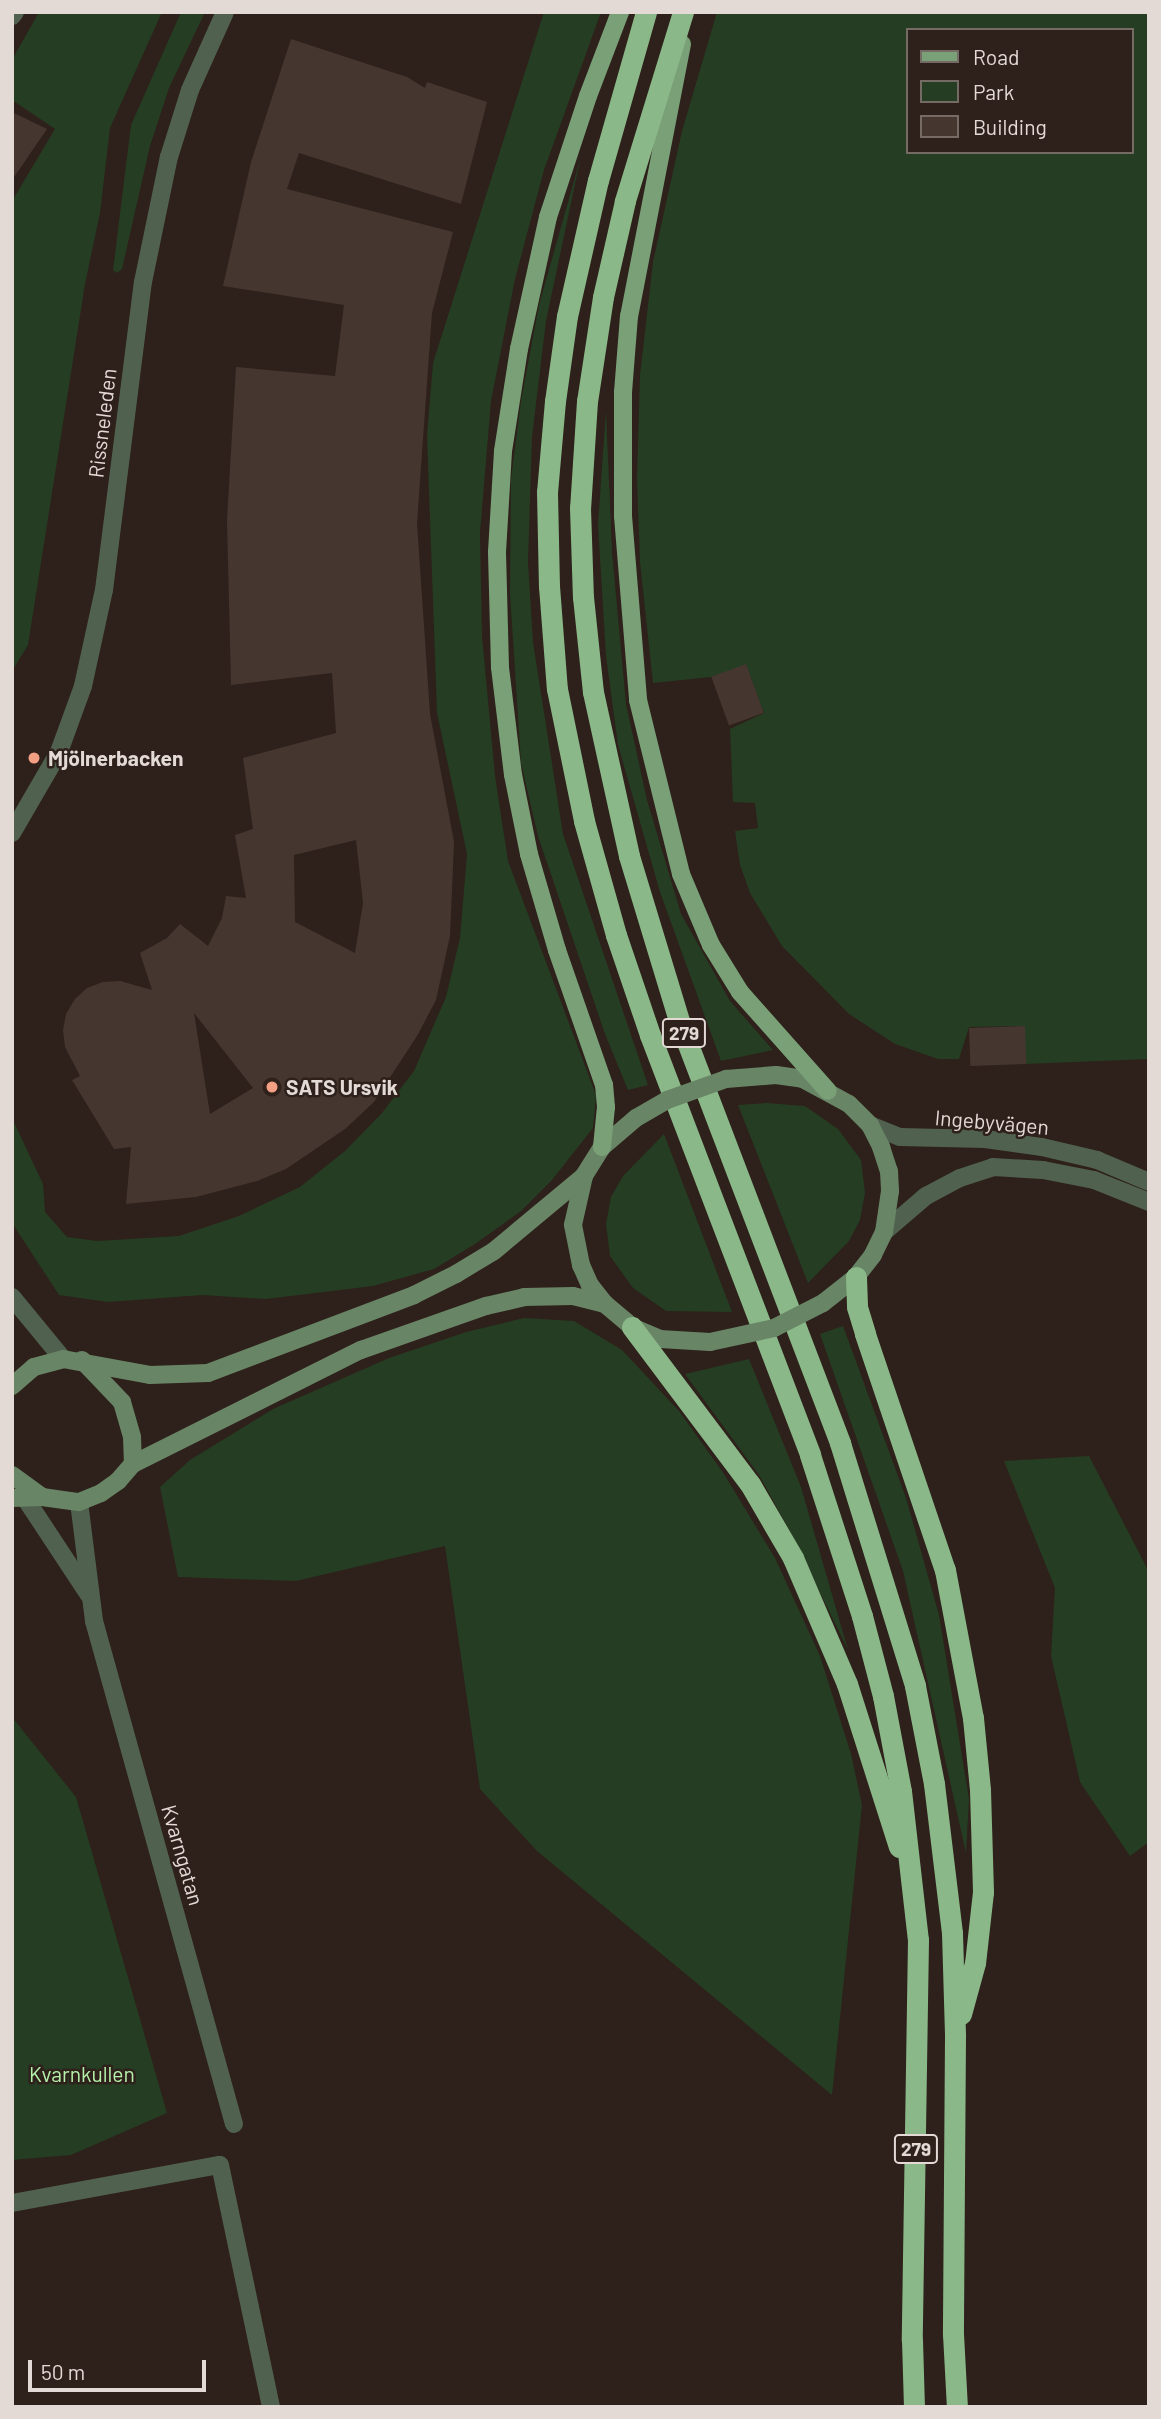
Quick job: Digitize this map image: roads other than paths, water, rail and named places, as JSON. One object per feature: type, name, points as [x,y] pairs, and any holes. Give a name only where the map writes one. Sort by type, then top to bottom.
[{"type":"highway","name":"279","points":[[646,12],[598,180],[567,316],[555,401],[547,492],[549,586],[557,689],[584,821],[616,936],[650,1035],[810,1455],[862,1616],[886,1709],[901,1791],[913,1892],[919,1998],[912,2340],[914,2407]]},
{"type":"highway","name":"279","points":[[683,12],[625,201],[603,297],[587,401],[580,508],[583,597],[593,692],[629,856],[679,1021],[840,1443],[915,1686],[934,1784],[948,1886],[955,2036],[953,2334],[957,2407]]},
{"type":"highway","points":[[856,1277],[857,1307],[864,1334],[945,1570],[973,1718],[980,1790],[984,1892],[975,1963],[955,2036]]},
{"type":"highway","points":[[632,1326],[750,1484],[793,1558],[847,1684],[913,1892]]},
{"type":"main road","points":[[602,1147],[606,1107],[604,1085],[557,950],[529,854],[513,775],[500,667],[497,552],[505,438],[519,349],[548,217],[588,96],[620,12]]},
{"type":"main road","points":[[688,12],[643,234],[629,316],[623,392],[623,516],[638,699],[681,874],[711,944],[740,992],[828,1091]]},
{"type":"main road","points":[[12,1386],[34,1367],[63,1359],[82,1360],[150,1375],[208,1373],[414,1295],[494,1251],[583,1176],[602,1147],[636,1118],[667,1100],[726,1079],[776,1075],[803,1079],[849,1104],[870,1125],[890,1171],[889,1212],[884,1232],[873,1255],[856,1277],[823,1303],[774,1328],[745,1337],[710,1342],[660,1339],[632,1326],[605,1304],[590,1285],[575,1244],[576,1200],[583,1176]]},
{"type":"main road","points":[[12,1475],[25,1488],[27,1498],[79,1502],[101,1493],[118,1481],[133,1464],[361,1350],[486,1306],[524,1297],[573,1296],[605,1304]]},
{"type":"main road","points":[[82,1360],[121,1402],[132,1437],[133,1464]]},
{"type":"street","name":"Rissneleden","points":[[12,833],[59,752],[83,686],[104,590],[143,282],[164,182],[190,90],[225,12]]},
{"type":"street","name":"Ingebyvägen","points":[[870,1125],[900,1137],[985,1139],[1042,1146],[1097,1160],[1149,1182]]},
{"type":"street","name":"Ingebyvägen","points":[[884,1232],[926,1196],[960,1178],[993,1167],[1043,1170],[1094,1180],[1149,1202]]},
{"type":"street","points":[[12,1297],[63,1359]]},
{"type":"street","points":[[27,1498],[91,1598]]},
{"type":"street","name":"Kvarngatan","points":[[79,1502],[94,1621],[234,2124]]},
{"type":"street","points":[[12,2203],[220,2165],[271,2407]]},
{"type":"place","name":"Mjölnerbacken","points":[[34,758]]},
{"type":"place","name":"SATS Ursvik","points":[[272,1087]]},
{"type":"park label","name":"Kvarnkullen","points":[[82,2074]]}]
